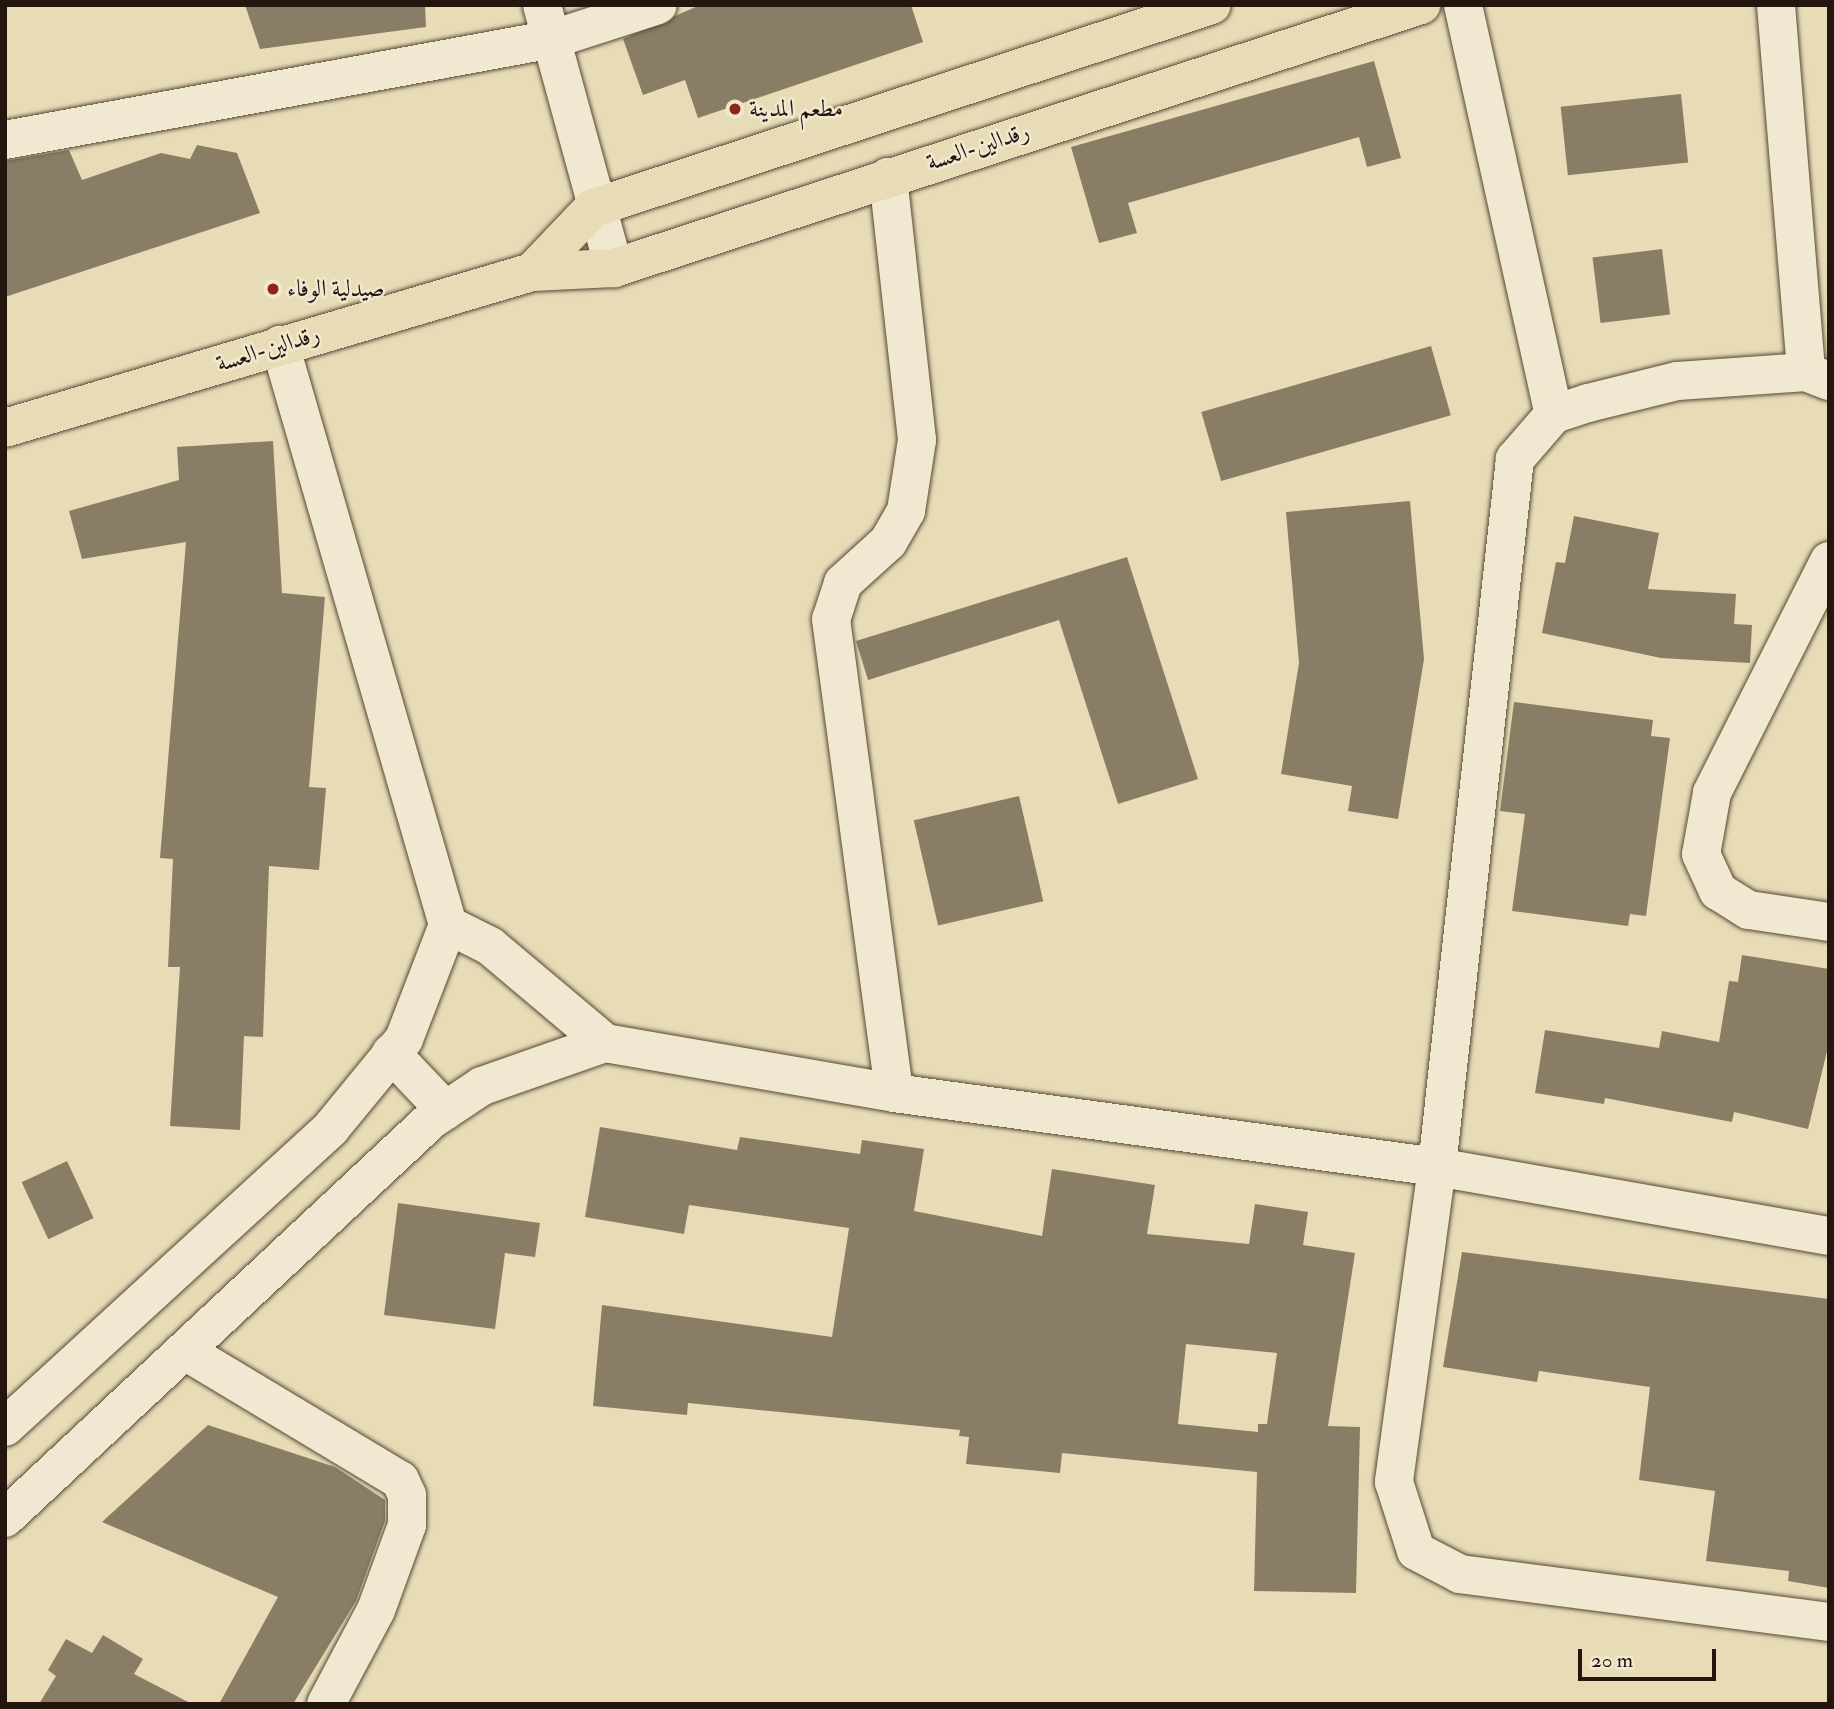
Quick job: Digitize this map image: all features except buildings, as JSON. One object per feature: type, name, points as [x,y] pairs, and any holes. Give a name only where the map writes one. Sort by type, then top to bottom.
[{"type":"main road","points":[[533,272],[593,208],[1212,5]]},
{"type":"main road","name":"رقدالين-العسة","points":[[5,428],[533,272],[614,268],[1421,5]]},
{"type":"street","points":[[5,140],[548,22],[658,5]]},
{"type":"street","points":[[1463,5],[1553,414]]},
{"type":"street","points":[[1776,5],[1817,377],[1677,381],[1553,414],[1515,459],[1509,492],[1437,1167],[1394,1482],[1416,1550],[1460,1574],[1829,1622]]},
{"type":"street","points":[[548,22],[593,208],[614,268]]},
{"type":"street","points":[[888,177],[917,440],[906,511],[888,542],[844,583],[831,619],[894,1093]]},
{"type":"street","points":[[5,1427],[331,1128],[404,1039],[448,925],[281,345]]},
{"type":"street","points":[[1829,561],[1712,793],[1701,854],[1718,891],[1749,910],[1829,922]]},
{"type":"street","points":[[448,925],[489,946],[605,1043]]},
{"type":"street","points":[[5,1518],[186,1351],[244,1290],[445,1110],[482,1086],[605,1043],[894,1093],[1437,1167],[1829,1237]]},
{"type":"street","points":[[391,1053],[445,1110]]},
{"type":"street","points":[[186,1351],[400,1480],[407,1495],[407,1525],[376,1610],[326,1704]]},
{"type":"place","name":"مطعم المدينة","points":[[735,109]]},
{"type":"place","name":"صيدلية الوفاء","points":[[273,289]]}]
